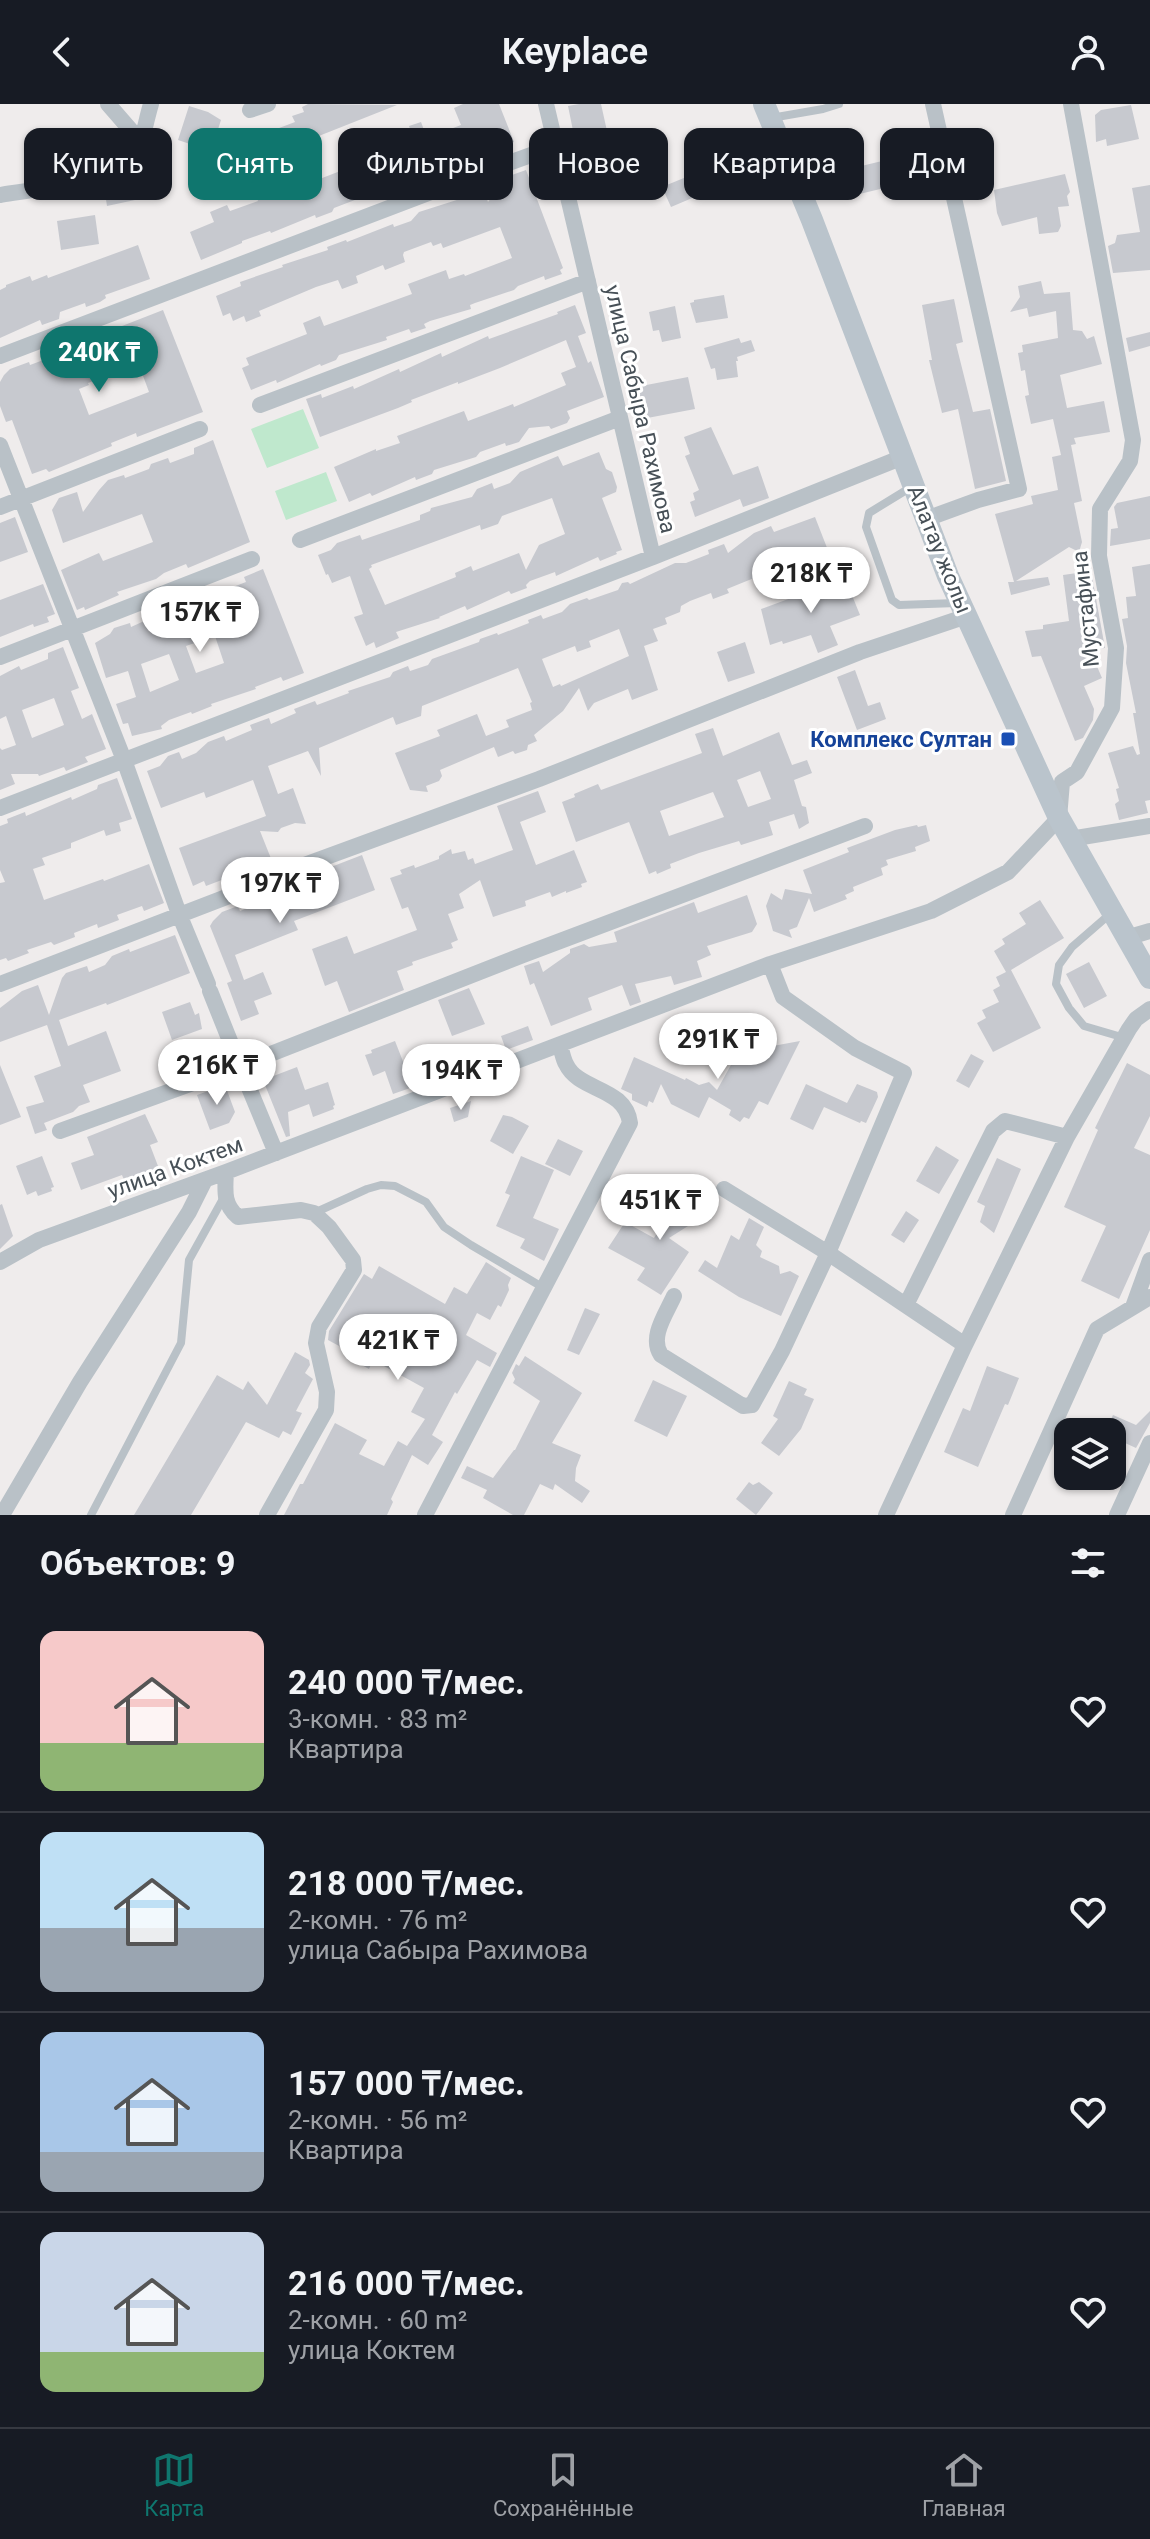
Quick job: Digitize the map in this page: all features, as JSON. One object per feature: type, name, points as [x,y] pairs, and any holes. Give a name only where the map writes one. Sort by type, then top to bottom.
[{"type":"main road","name":"Алатау жолы","points":[[767,111],[964,610],[1059,818],[1150,978]]},
{"type":"street","points":[[108,104],[129,128]]},
{"type":"street","points":[[145,128],[151,104]]},
{"type":"street","points":[[250,110],[268,104]]},
{"type":"street","name":"улица Сабыра Рахимова","points":[[546,104],[552,128]]},
{"type":"street","points":[[926,519],[1019,489],[933,104]]},
{"type":"street","name":"Мустафина","points":[[1059,818],[1062,782],[1077,772],[1112,708],[1116,648],[1099,556],[1100,509],[1130,461],[1133,440],[1071,104]]},
{"type":"street","points":[[0,356],[529,156]]},
{"type":"street","points":[[0,195],[24,190]]},
{"type":"street","name":"улица Сабыра Рахимова","points":[[569,200],[653,557],[824,486],[903,457]]},
{"type":"street","points":[[260,405],[588,281]]},
{"type":"street","points":[[300,540],[620,418]]},
{"type":"street","points":[[0,507],[200,429]]},
{"type":"street","points":[[0,445],[124,760],[179,914],[276,1153]]},
{"type":"street","points":[[0,808],[653,557]]},
{"type":"street","points":[[0,657],[252,559]]},
{"type":"street","points":[[288,871],[539,779],[964,610]]},
{"type":"street","name":"улица Коктем","points":[[0,1262],[39,1240],[560,1046],[770,964],[931,911],[1008,872],[1059,818]]},
{"type":"street","points":[[60,1131],[240,1066],[865,826]]},
{"type":"street","points":[[1070,839],[1150,826]]},
{"type":"street","points":[[0,984],[268,881]]},
{"type":"street","points":[[1126,938],[1150,931]]},
{"type":"street","points":[[674,1296],[656,1338],[656,1347],[661,1355],[747,1407],[756,1400],[782,1351],[828,1253],[904,1073],[855,1048],[783,997],[770,964]]},
{"type":"street","points":[[886,1515],[1067,1137],[1136,1019],[1150,1009]]},
{"type":"street","points":[[425,1515],[630,1123],[629,1112],[622,1103],[572,1073],[560,1046]]},
{"type":"street","points":[[906,1305],[993,1131],[1005,1121],[1067,1137]]},
{"type":"street","points":[[226,1172],[225,1197],[238,1217],[301,1210],[314,1213],[329,1227],[353,1260],[354,1270],[319,1327],[316,1343],[327,1392],[326,1410],[267,1515]]},
{"type":"street","points":[[2,1515],[80,1382],[189,1212],[205,1180]]},
{"type":"street","points":[[724,1189],[828,1253],[965,1345]]},
{"type":"street","points":[[1133,1307],[1150,1260]]},
{"type":"street","points":[[1013,1515],[1097,1329],[1150,1297]]},
{"type":"street","points":[[1117,1515],[1150,1443]]},
{"type":"lane","points":[[767,111],[823,109],[839,104]]},
{"type":"lane","points":[[914,486],[869,513],[866,520],[892,600],[899,605],[964,610]]},
{"type":"lane","points":[[1111,913],[1072,947],[1059,965],[1056,984],[1069,1008],[1084,1026],[1125,1038]]},
{"type":"lane","points":[[314,1213],[367,1189],[381,1185],[395,1186],[426,1202],[444,1227],[457,1236],[545,1288]]},
{"type":"lane","points":[[91,1515],[181,1343],[189,1260],[225,1197]]},
{"type":"green space","points":[[303,409],[319,448],[267,468],[251,429]]},
{"type":"green space","points":[[326,472],[337,501],[286,520],[275,491]]},
{"type":"building","points":[[308,104],[397,105],[322,135],[322,128],[279,128],[295,122],[292,116],[304,112],[302,107]]},
{"type":"building","points":[[463,104],[499,104],[508,128],[453,128],[461,125],[454,108]]},
{"type":"building","points":[[601,104],[606,128],[572,128],[568,106]]},
{"type":"building","points":[[1131,105],[1139,139],[1107,146],[1106,139],[1096,142],[1095,115],[1101,110]]},
{"type":"building","points":[[189,106],[221,120],[218,128],[188,128],[188,143],[178,140]]},
{"type":"building","points":[[421,122],[423,128],[410,128],[409,126]]},
{"type":"building","points":[[880,162],[880,189],[864,193],[864,165]]},
{"type":"building","points":[[526,170],[529,200],[537,200],[563,268],[560,270],[562,274],[545,280],[544,276],[470,305],[471,309],[430,321],[424,324],[426,328],[411,333],[409,329],[386,337],[387,340],[339,355],[336,360],[321,366],[251,390],[242,368],[249,365],[246,358],[307,334],[303,323],[320,316],[324,326],[412,294],[408,284],[446,270],[449,279],[512,258],[500,227],[443,248],[441,243],[433,246],[431,242],[404,252],[405,262],[385,270],[383,265],[356,276],[358,283],[342,289],[338,280],[316,287],[259,311],[261,316],[246,322],[244,316],[233,321],[230,313],[223,316],[216,296],[241,286],[240,282],[328,250],[327,247],[393,224],[394,227],[411,221],[419,212],[457,200],[513,200],[513,175]]},
{"type":"building","points":[[338,172],[338,200],[355,200],[334,208],[332,212],[242,241],[201,260],[190,232],[214,222],[210,212],[227,205],[230,211],[258,201],[322,200],[322,178]]},
{"type":"building","points":[[1065,174],[1070,192],[1067,196],[1069,206],[1058,207],[1061,226],[1058,232],[1039,234],[1037,217],[1002,226],[994,190]]},
{"type":"building","points":[[684,178],[684,200],[688,200],[671,207],[668,185]]},
{"type":"building","points":[[1150,185],[1150,270],[1113,273],[1108,246],[1115,243],[1117,235],[1140,232],[1132,188]]},
{"type":"building","points":[[106,200],[135,200],[107,206]]},
{"type":"building","points":[[95,215],[99,244],[61,250],[57,221]]},
{"type":"building","points":[[138,245],[150,279],[105,295],[106,298],[100,302],[86,307],[85,303],[60,312],[59,319],[42,325],[40,320],[0,338],[0,290],[6,285],[30,276],[32,281],[47,275],[48,278]]},
{"type":"building","points":[[1041,281],[1044,294],[1070,292],[1073,330],[1082,331],[1087,339],[1094,336],[1102,364],[1060,375],[1067,408],[1104,401],[1110,432],[1074,438],[1076,444],[1071,445],[1082,501],[1074,503],[1082,542],[1079,552],[1069,547],[1016,581],[1048,577],[1050,585],[1011,595],[1008,582],[1014,582],[995,514],[1033,504],[1031,496],[1058,490],[1052,457],[1061,455],[1053,419],[1031,424],[1025,396],[1029,395],[1025,370],[1021,371],[1018,353],[1023,352],[1022,345],[1058,338],[1056,311],[1029,317],[1027,308],[1010,312],[1020,297],[1018,286]]},
{"type":"building","points":[[724,295],[728,318],[696,323],[690,303]]},
{"type":"building","points":[[954,299],[963,342],[956,344],[973,412],[990,409],[1006,481],[975,489],[958,409],[942,413],[929,360],[932,360],[922,305]]},
{"type":"building","points":[[575,305],[586,333],[578,336],[604,397],[567,411],[570,418],[567,423],[551,429],[549,426],[529,428],[519,442],[506,446],[505,443],[480,452],[476,457],[434,470],[432,474],[416,480],[415,477],[372,496],[370,493],[349,502],[334,467],[376,449],[400,443],[397,436],[464,411],[468,421],[513,404],[514,407],[566,385],[561,373],[576,367],[566,340],[320,437],[306,399],[321,394],[322,398],[353,386],[354,389],[441,353],[442,357],[488,336],[489,339]]},
{"type":"building","points":[[675,306],[681,338],[662,342],[659,330],[653,331],[649,312]]},
{"type":"building","points":[[163,310],[203,412],[137,437],[136,433],[49,472],[46,469],[32,474],[12,420],[6,422],[0,406],[0,382],[10,369],[54,356],[54,352],[74,345],[79,357],[99,335]],"holes":[[[139,365],[149,392],[89,415],[79,389]]]},
{"type":"building","points":[[1150,332],[1150,346],[1129,352],[1126,338]]},
{"type":"building","points":[[739,338],[741,343],[751,340],[755,351],[737,357],[738,377],[717,380],[715,368],[711,369],[704,348]]},
{"type":"building","points":[[688,377],[695,409],[642,419],[636,387]]},
{"type":"building","points":[[711,427],[733,475],[758,466],[769,498],[743,507],[740,499],[695,517],[690,502],[695,500],[693,493],[699,490],[685,456],[690,454],[684,437]]},
{"type":"building","points":[[213,440],[250,542],[188,568],[186,564],[156,579],[117,592],[119,595],[85,610],[84,607],[77,610],[61,570],[99,553],[103,561],[153,542],[142,514],[63,543],[52,510],[59,498],[77,492],[83,512],[108,480],[124,475],[125,478],[168,458],[170,463],[194,454],[194,448]]},
{"type":"building","points":[[599,452],[606,469],[612,472],[617,487],[616,492],[602,498],[622,550],[556,576],[555,572],[530,581],[527,588],[511,594],[509,591],[467,610],[465,606],[440,618],[396,632],[399,638],[376,648],[374,642],[366,646],[354,617],[363,614],[350,576],[332,583],[318,555],[331,550],[337,543],[360,535],[362,540],[420,520],[420,515],[431,508],[472,497],[477,489],[492,483],[494,489],[510,483],[520,472],[558,456],[563,466]],"holes":[[[552,498],[565,534],[539,545],[526,570],[519,553],[473,571],[471,566],[455,573],[456,577],[385,605],[369,569],[371,565],[480,525],[481,530],[498,524],[502,516]]]},
{"type":"building","points":[[1150,496],[1150,539],[1110,546],[1111,529],[1118,528],[1114,507],[1117,503]]},
{"type":"building","points":[[15,517],[28,552],[0,562],[0,523]]},
{"type":"building","points":[[815,517],[831,558],[796,571],[793,563],[766,573],[769,580],[756,585],[754,578],[727,589],[729,593],[713,599],[711,593],[690,601],[681,606],[680,612],[665,618],[667,624],[653,629],[658,641],[644,646],[658,690],[632,700],[628,689],[594,703],[588,711],[579,688],[563,711],[534,735],[537,741],[528,745],[527,750],[498,757],[494,747],[440,770],[442,776],[439,781],[426,786],[428,792],[410,790],[395,753],[440,736],[437,730],[477,714],[486,736],[509,727],[506,720],[532,710],[532,702],[518,668],[422,706],[421,716],[396,725],[393,717],[319,748],[321,776],[308,751],[268,766],[278,794],[293,788],[306,824],[295,823],[278,832],[260,831],[272,861],[253,868],[250,864],[225,873],[227,878],[206,886],[204,881],[193,886],[179,848],[266,816],[253,780],[206,798],[204,792],[161,808],[147,771],[160,766],[168,756],[179,752],[182,759],[196,753],[208,742],[224,736],[226,741],[252,730],[250,725],[269,718],[271,724],[296,713],[294,709],[315,701],[317,705],[349,693],[390,677],[393,672],[408,666],[410,671],[428,665],[432,659],[480,639],[529,623],[528,620],[541,615],[543,619],[562,612],[570,604],[618,590],[622,583],[630,584],[675,563],[686,563],[724,544],[728,553],[754,533],[771,526],[774,532]],"holes":[[[619,629],[629,656],[553,687],[542,659],[575,646],[577,652],[591,647],[589,641]]]},
{"type":"building","points":[[1150,564],[1150,800],[1145,801],[1148,813],[1119,820],[1115,804],[1119,801],[1116,789],[1119,788],[1108,753],[1133,746],[1137,755],[1140,754],[1122,619],[1128,618],[1126,597],[1136,596],[1132,567]]},
{"type":"building","points":[[263,569],[304,673],[283,681],[281,677],[192,714],[169,720],[161,726],[162,729],[132,736],[128,723],[123,724],[116,704],[136,697],[128,671],[106,678],[95,643],[114,628],[130,623],[131,627],[173,608],[192,604],[199,595],[219,589],[220,592],[246,582],[244,577]],"holes":[[[215,636],[224,663],[196,673],[186,646]],[[169,654],[179,680],[150,692],[141,664]]]},
{"type":"building","points":[[1091,571],[1105,648],[1090,650],[1102,678],[1084,686],[1094,709],[1093,720],[1083,738],[1075,741],[1041,656],[1032,657],[1025,631],[1069,621],[1063,575]]},
{"type":"building","points":[[845,578],[860,615],[830,626],[838,645],[818,653],[811,635],[770,645],[761,609]]},
{"type":"building","points":[[43,584],[55,614],[47,617],[49,622],[34,627],[33,624],[0,637],[0,600]]},
{"type":"building","points":[[745,642],[755,673],[728,682],[717,652]]},
{"type":"building","points":[[63,647],[79,688],[71,691],[82,719],[92,714],[106,749],[85,757],[88,762],[66,771],[64,767],[39,776],[11,774],[15,784],[0,790],[0,748],[16,745],[6,716],[0,719],[0,676],[19,666],[21,670],[48,659],[48,653]],"holes":[[[54,698],[64,725],[32,738],[22,710]]]},
{"type":"building","points":[[855,670],[868,706],[880,702],[886,719],[857,730],[837,677]]},
{"type":"building","points":[[713,728],[723,756],[779,732],[792,765],[807,760],[812,773],[794,780],[802,806],[806,807],[809,823],[799,829],[794,814],[769,822],[773,835],[699,853],[670,864],[671,868],[657,874],[656,871],[649,874],[629,822],[576,842],[562,802],[598,784],[601,790],[702,753],[695,734]],"holes":[[[760,771],[771,799],[748,807],[737,780]],[[713,792],[724,817],[669,836],[660,811]]]},
{"type":"building","points":[[117,778],[132,819],[119,823],[121,831],[106,836],[104,830],[71,843],[71,848],[42,858],[45,865],[33,869],[44,900],[149,864],[164,903],[144,911],[142,906],[117,915],[119,920],[98,928],[97,924],[54,945],[51,942],[8,961],[6,958],[0,960],[0,883],[5,882],[0,870],[0,826],[8,823],[7,819],[25,812],[26,816],[71,797],[72,800]]},
{"type":"building","points":[[538,791],[546,812],[520,822],[536,865],[574,850],[587,882],[566,893],[552,897],[550,892],[525,901],[526,906],[493,917],[480,880],[459,894],[464,908],[448,914],[458,940],[451,943],[453,948],[412,962],[413,965],[397,971],[404,990],[349,1012],[337,981],[325,986],[312,949],[347,936],[354,954],[417,930],[408,907],[402,909],[390,878],[402,874],[400,870],[439,859],[451,849],[452,854],[465,851],[468,860],[473,858],[475,864],[513,850],[497,806]]},
{"type":"building","points":[[917,825],[926,825],[930,841],[915,847],[916,851],[886,860],[888,865],[881,868],[883,875],[853,887],[854,891],[845,895],[847,899],[814,912],[809,898],[797,927],[789,930],[792,938],[773,931],[766,906],[771,893],[782,900],[785,889],[812,894],[803,870],[849,852],[847,848]]},
{"type":"building","points":[[362,855],[375,890],[294,921],[298,930],[235,955],[244,980],[263,972],[272,994],[254,1001],[259,1014],[241,1021],[227,983],[232,981],[210,926],[213,921],[222,912],[238,906],[240,911],[282,890],[283,893],[334,875],[331,867]]},
{"type":"building","points":[[747,895],[757,924],[752,932],[707,946],[711,955],[697,961],[702,977],[674,985],[671,976],[635,984],[641,1002],[630,1006],[622,985],[588,998],[592,1010],[551,1026],[524,966],[539,961],[543,972],[570,953],[570,949],[584,944],[589,947],[617,942],[614,932],[694,902],[698,913]]},
{"type":"building","points":[[1040,900],[1064,938],[1011,970],[1041,1028],[993,1052],[977,1023],[986,1018],[982,1010],[999,1002],[993,990],[1000,986],[996,977],[1006,972],[994,951],[1005,944],[1002,939],[1026,924],[1019,913]]},
{"type":"building","points":[[175,935],[190,973],[59,1020],[68,1046],[106,1031],[121,1071],[83,1085],[90,1102],[44,1123],[47,1130],[35,1134],[26,1107],[44,1102],[34,1076],[61,1066],[47,1025],[0,1042],[0,1008],[22,991],[38,985],[49,1015],[66,973],[87,966],[89,972],[105,965],[112,956]]},
{"type":"building","points":[[1089,962],[1107,996],[1084,1008],[1066,974]]},
{"type":"building","points":[[469,988],[485,1024],[452,1036],[438,1000]]},
{"type":"building","points":[[190,1002],[195,1015],[199,1013],[202,1029],[172,1040],[162,1012]]},
{"type":"building","points":[[761,1023],[756,1049],[800,1041],[768,1105],[759,1101],[749,1119],[744,1117],[740,1122],[729,1115],[731,1110],[709,1097],[699,1118],[671,1104],[661,1084],[653,1103],[649,1101],[647,1107],[632,1100],[632,1094],[621,1089],[634,1057],[699,1085],[709,1082],[717,1090],[741,1047]]},
{"type":"building","points":[[528,1026],[533,1040],[506,1050],[501,1036]]},
{"type":"building","points":[[395,1041],[413,1087],[393,1094],[385,1071],[373,1076],[365,1055]]},
{"type":"building","points":[[971,1054],[984,1061],[969,1088],[956,1081]]},
{"type":"building","points":[[1127,1063],[1150,1075],[1150,1116],[1134,1148],[1150,1155],[1150,1230],[1119,1299],[1081,1281],[1106,1226],[1064,1207],[1098,1130],[1095,1128]]},
{"type":"building","points":[[0,1065],[21,1117],[0,1125]]},
{"type":"building","points":[[297,1067],[305,1090],[328,1082],[335,1105],[334,1109],[313,1117],[309,1104],[288,1112],[290,1136],[286,1137],[263,1080]]},
{"type":"building","points":[[806,1084],[847,1103],[857,1084],[877,1092],[878,1097],[866,1123],[824,1107],[813,1130],[790,1119]]},
{"type":"building","points":[[225,1085],[235,1112],[229,1123],[210,1130],[197,1095]]},
{"type":"building","points":[[471,1101],[468,1117],[454,1122],[450,1108]]},
{"type":"building","points":[[145,1114],[158,1142],[150,1145],[158,1166],[154,1168],[155,1171],[124,1180],[122,1175],[81,1190],[71,1163],[94,1155],[87,1137]]},
{"type":"building","points":[[503,1115],[529,1126],[513,1154],[490,1141]]},
{"type":"building","points":[[558,1139],[583,1151],[570,1176],[545,1164]]},
{"type":"building","points":[[936,1146],[959,1160],[939,1194],[916,1181]]},
{"type":"building","points":[[42,1156],[54,1187],[52,1191],[38,1196],[36,1191],[27,1195],[16,1166]]},
{"type":"building","points":[[521,1156],[554,1170],[533,1218],[559,1229],[544,1261],[520,1248],[525,1239],[496,1226],[510,1195],[505,1193]]},
{"type":"building","points":[[997,1158],[1021,1169],[994,1233],[980,1222],[985,1206],[977,1202]]},
{"type":"building","points":[[696,1187],[703,1206],[696,1221],[669,1238],[689,1252],[661,1295],[637,1280],[645,1268],[608,1248],[625,1222],[654,1238],[669,1214],[666,1212],[683,1188]]},
{"type":"building","points":[[0,1205],[13,1236],[0,1249]]},
{"type":"building","points":[[906,1211],[919,1220],[904,1243],[891,1235]]},
{"type":"building","points":[[749,1218],[764,1227],[756,1245],[762,1251],[760,1257],[779,1266],[780,1274],[790,1271],[799,1276],[781,1316],[739,1297],[698,1271],[705,1260],[717,1268],[731,1235],[739,1240]]},
{"type":"building","points":[[486,1262],[511,1278],[509,1290],[490,1320],[477,1313],[466,1335],[497,1353],[490,1367],[477,1360],[457,1394],[455,1392],[432,1435],[443,1442],[428,1465],[412,1455],[391,1499],[393,1502],[387,1515],[284,1515],[335,1423],[367,1440],[359,1454],[384,1466],[398,1441],[407,1446],[425,1419],[411,1412],[424,1388],[373,1360],[369,1369],[349,1358],[352,1353],[328,1340],[329,1331],[364,1274],[372,1279],[379,1266],[445,1304],[454,1287],[467,1294]]},
{"type":"building","points":[[585,1308],[600,1314],[579,1355],[567,1350]]},
{"type":"building","points":[[295,1352],[309,1360],[310,1365],[305,1373],[313,1379],[296,1411],[302,1413],[291,1435],[283,1431],[279,1438],[246,1422],[191,1515],[134,1515],[217,1375],[243,1390],[248,1381],[267,1405]]},
{"type":"building","points":[[525,1356],[582,1393],[552,1443],[581,1455],[575,1481],[590,1491],[582,1503],[555,1484],[553,1490],[540,1484],[524,1515],[513,1515],[483,1498],[487,1490],[461,1478],[467,1466],[493,1478],[515,1450],[540,1401],[513,1383],[512,1373],[516,1364],[519,1366]]},
{"type":"building","points":[[987,1366],[1019,1378],[978,1467],[944,1452],[963,1408],[970,1411]]},
{"type":"building","points":[[653,1380],[687,1396],[667,1437],[634,1421]]},
{"type":"building","points":[[789,1381],[807,1389],[804,1395],[814,1399],[801,1429],[779,1456],[761,1443],[778,1419],[773,1416]]},
{"type":"building","points":[[1150,1411],[1150,1423],[1136,1448],[1126,1443],[1126,1421],[1136,1425]]},
{"type":"building","points":[[749,1482],[753,1485],[759,1482],[773,1493],[756,1515],[736,1499]]},
{"type":"place","name":"Комплекс Султан","points":[[1008,739]]}]
